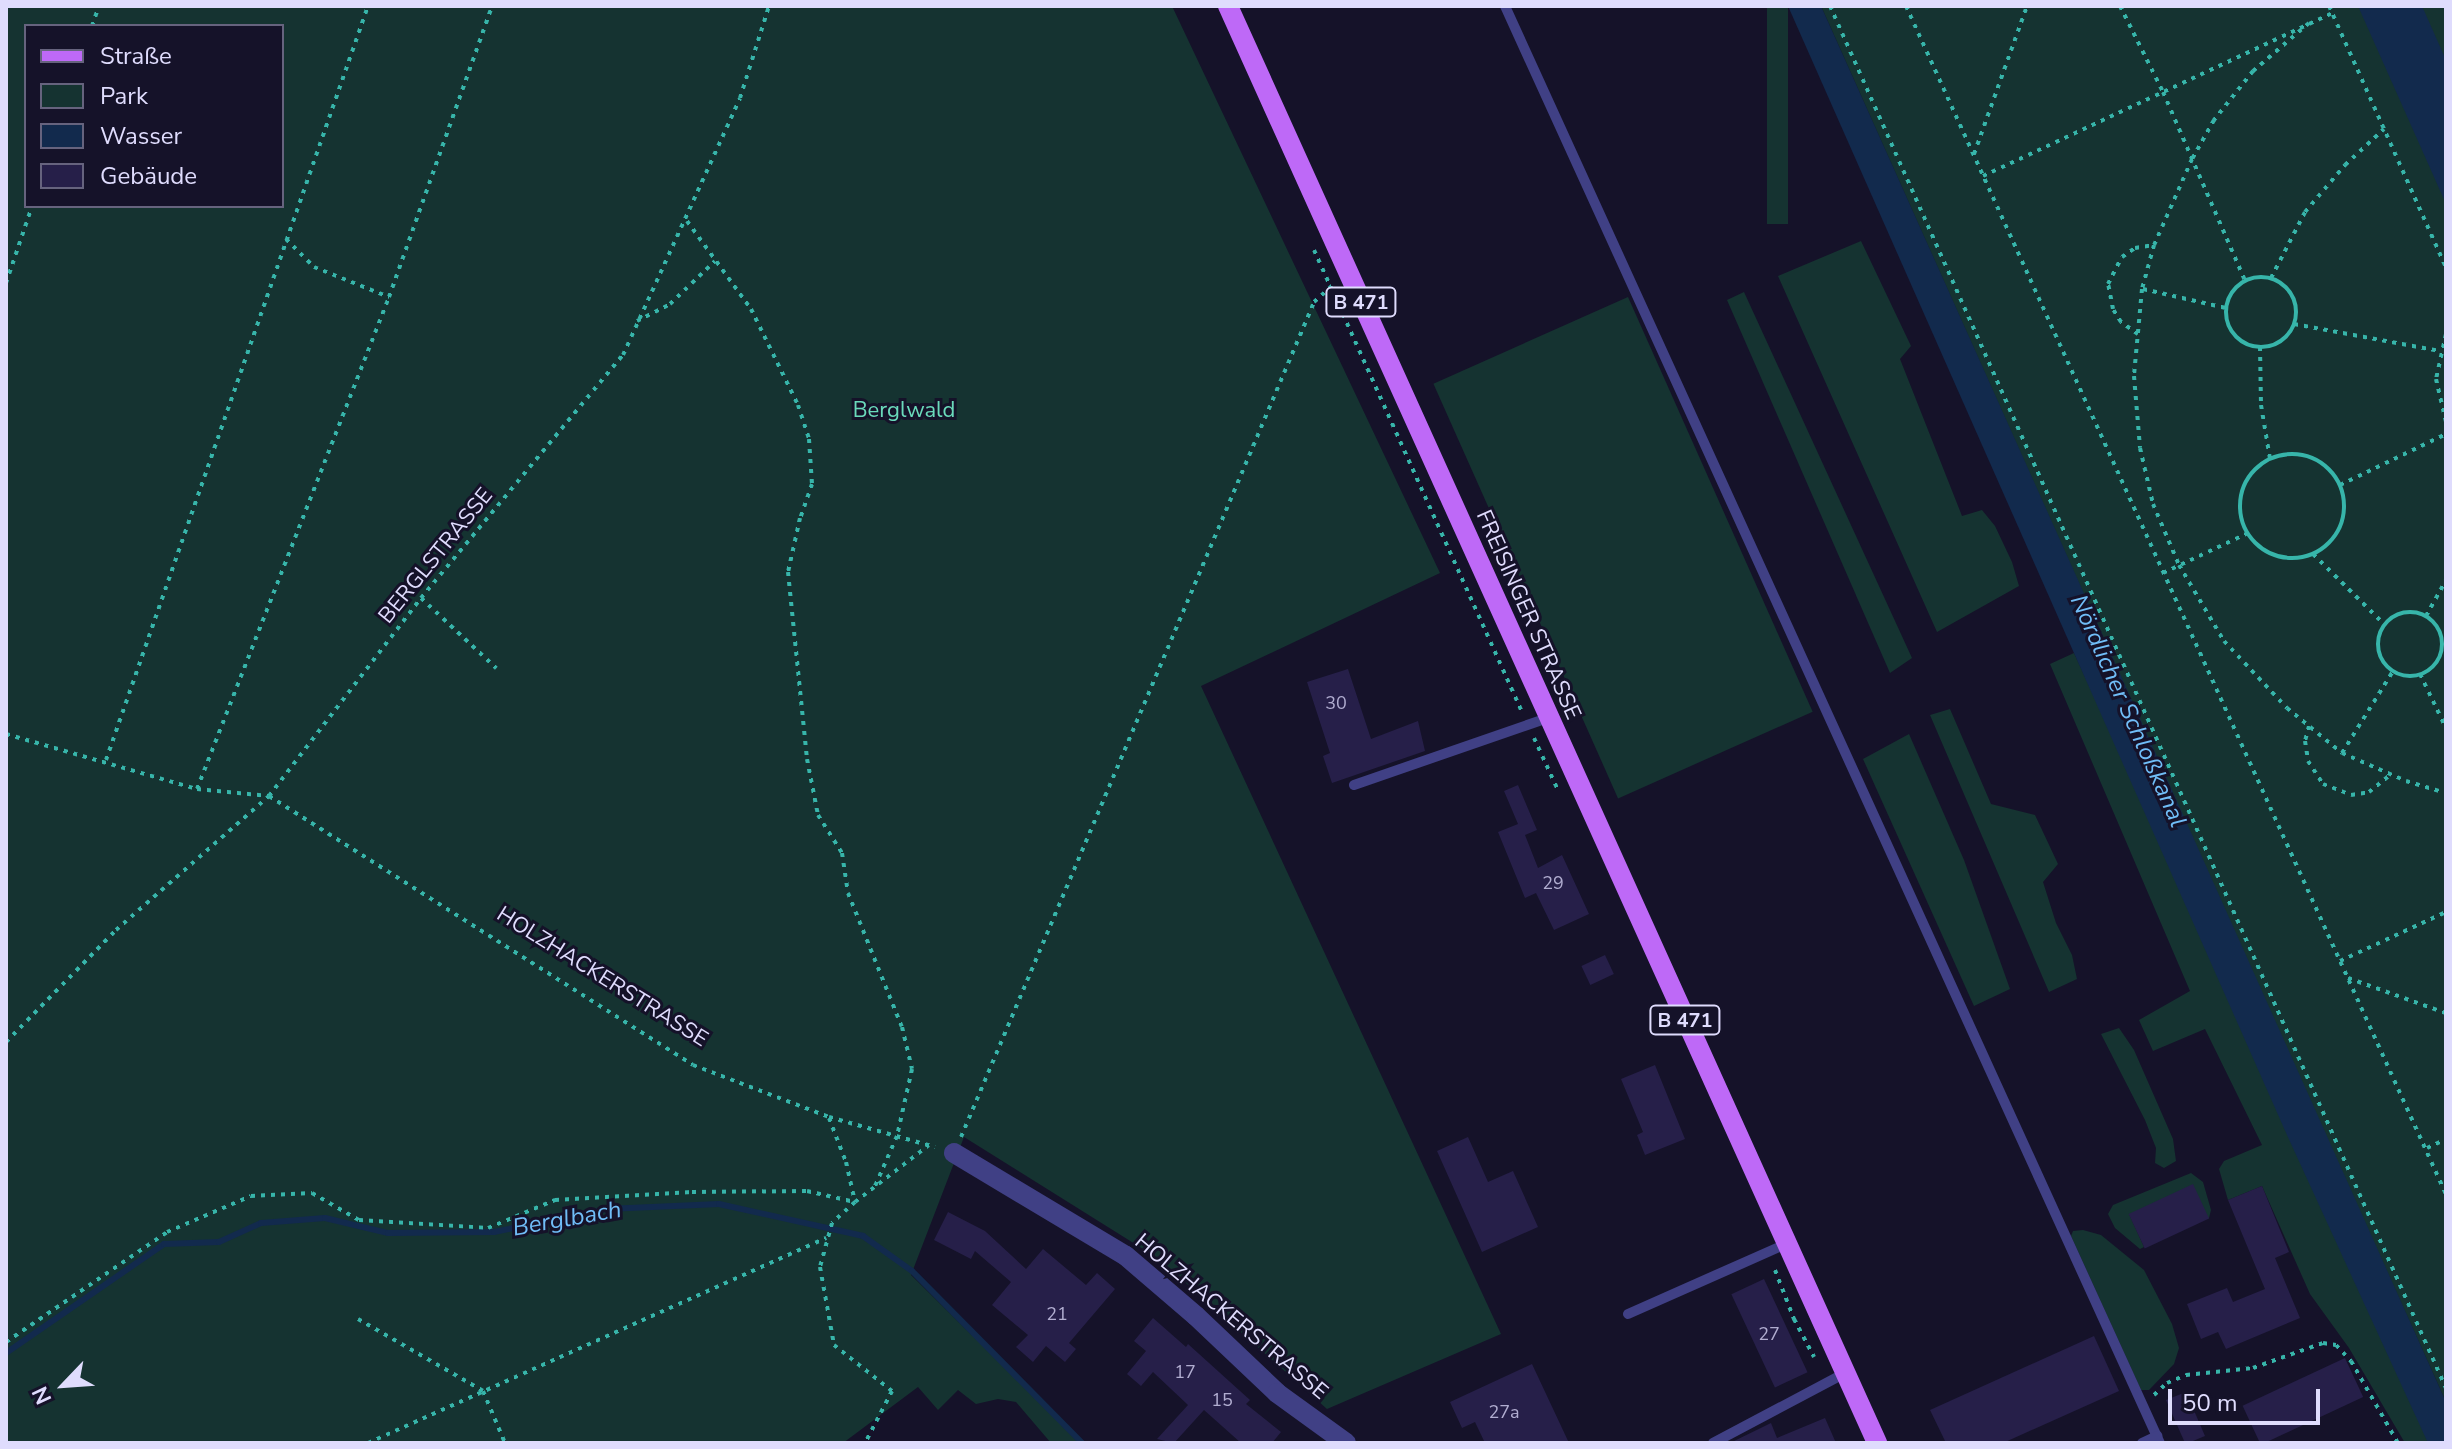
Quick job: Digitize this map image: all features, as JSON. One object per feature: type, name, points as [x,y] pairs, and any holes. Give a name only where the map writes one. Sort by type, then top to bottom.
[{"type":"main road","name":"FREISINGER STRASSE","points":[[1228,6],[1877,1443]]},
{"type":"street","name":"HOLZHACKERSTRASSE","points":[[954,1153],[1126,1256],[1196,1316],[1277,1393],[1346,1443]]},
{"type":"lane","points":[[1505,6],[2159,1440],[2142,1443]]},
{"type":"lane","points":[[1354,785],[1548,718]]},
{"type":"lane","points":[[1628,1314],[1786,1244]]},
{"type":"lane","points":[[1713,1443],[1845,1373]]},
{"type":"path","points":[[106,760],[368,6]]},
{"type":"path","points":[[197,789],[389,297],[492,6]]},
{"type":"path","name":"BERGLSTRASSE","points":[[6,1042],[116,930],[269,796],[421,598],[623,355],[635,322],[686,220],[740,98],[769,6]]},
{"type":"path","points":[[1830,6],[2446,1388]]},
{"type":"path","points":[[1906,6],[2446,1194]]},
{"type":"path","points":[[1974,156],[2027,6]]},
{"type":"path","points":[[2120,6],[2163,92],[2245,281]]},
{"type":"path","points":[[2329,6],[2446,268]]},
{"type":"path","points":[[1983,176],[2332,13]]},
{"type":"path","points":[[2309,23],[2253,71],[2214,120],[2192,159],[2154,245],[2142,289],[2134,376],[2140,448],[2153,504],[2179,565],[2224,641],[2309,726],[2342,753],[2446,793]]},
{"type":"path","points":[[2271,278],[2305,212],[2345,165],[2384,129]]},
{"type":"path","points":[[6,283],[31,208]]},
{"type":"path","points":[[686,220],[751,309],[798,405],[809,439],[812,484],[800,518],[788,572],[807,759],[818,815],[842,853],[848,893],[902,1027],[912,1069],[897,1136],[875,1186]]},
{"type":"path","points":[[286,239],[314,267],[389,297]]},
{"type":"path","points":[[2138,334],[2121,322],[2113,309],[2108,284],[2122,257],[2135,248],[2154,245]]},
{"type":"path","points":[[635,322],[670,304],[716,261]]},
{"type":"path","points":[[2271,278],[2282,283],[2295,302],[2294,324],[2281,341],[2260,347],[2239,339],[2231,330],[2226,308],[2229,297],[2245,281],[2271,278]]},
{"type":"path","points":[[2142,289],[2226,308]]},
{"type":"path","points":[[954,1153],[1321,293]]},
{"type":"path","points":[[2294,324],[2439,351]]},
{"type":"path","points":[[2446,334],[2439,351],[2436,379],[2446,422]]},
{"type":"path","points":[[2260,347],[2261,405],[2270,459]]},
{"type":"path","points":[[2340,485],[2446,434]]},
{"type":"path","points":[[2302,455],[2318,461],[2340,485],[2343,517],[2327,545],[2313,554],[2284,558],[2257,545],[2241,517],[2241,500],[2255,469],[2270,459],[2302,455]]},
{"type":"path","points":[[2163,573],[2248,533]]},
{"type":"path","points":[[2313,554],[2384,624]]},
{"type":"path","points":[[2426,616],[2446,580]]},
{"type":"path","points":[[421,598],[496,668]]},
{"type":"path","points":[[2399,613],[2426,616],[2440,631],[2441,651],[2437,660],[2420,674],[2393,671],[2379,655],[2379,633],[2384,624],[2399,613]]},
{"type":"path","points":[[2437,660],[2446,663]]},
{"type":"path","points":[[2342,753],[2393,671]]},
{"type":"path","points":[[2420,674],[2446,728]]},
{"type":"path","points":[[2309,726],[2305,741],[2308,761],[2323,784],[2351,795],[2369,792],[2391,774]]},
{"type":"path","name":"HOLZHACKERSTRASSE","points":[[6,734],[106,760],[197,789],[269,796],[693,1065],[829,1117],[954,1153]]},
{"type":"path","points":[[2340,961],[2446,912]]},
{"type":"path","points":[[2348,978],[2446,1013]]},
{"type":"path","points":[[829,1117],[846,1162],[855,1202]]},
{"type":"path","points":[[2426,1149],[2446,1139]]},
{"type":"path","points":[[865,1443],[892,1391],[834,1345],[820,1267],[832,1223],[929,1145]]},
{"type":"path","points":[[6,1342],[167,1232],[251,1196],[312,1193],[359,1220],[488,1228],[555,1200],[692,1192],[794,1191],[855,1202]]},
{"type":"path","points":[[368,1443],[827,1235]]},
{"type":"path","points":[[358,1319],[483,1391],[505,1443]]},
{"type":"path","points":[[2143,1407],[2167,1383],[2186,1375],[2253,1368],[2323,1343],[2336,1345],[2351,1361],[2398,1443]]},
{"type":"green space","name":"Berglwald","points":[[6,6],[1172,6],[1440,573],[1201,686],[1501,1334],[1327,1409],[1159,1259],[964,1137],[911,1275],[1081,1443],[1051,1443],[1016,1402],[998,1399],[976,1404],[958,1390],[938,1410],[918,1387],[843,1443],[6,1443]]},
{"type":"green space","points":[[1767,6],[1788,6],[1788,224],[1767,224]]},
{"type":"green space","points":[[1821,6],[2446,6],[2446,1402],[2319,1121]]},
{"type":"green space","points":[[1861,241],[1911,346],[1900,359],[1962,516],[1982,510],[1995,526],[2012,562],[2019,586],[1937,632],[1778,276]]},
{"type":"green space","points":[[1744,292],[1912,658],[1890,673],[1727,300]]},
{"type":"green space","points":[[1628,297],[1813,712],[1618,798],[1433,384]]},
{"type":"green space","points":[[2074,653],[2436,1443],[2405,1443],[2349,1348],[2310,1294],[2262,1186],[2228,1200],[2219,1169],[2224,1161],[2262,1145],[2205,1029],[2153,1051],[2139,1020],[2190,991],[2050,664]]},
{"type":"green space","points":[[1950,709],[1991,804],[2035,815],[2058,864],[2043,882],[2056,923],[2072,955],[2077,979],[2049,992],[1930,715]]},
{"type":"green space","points":[[1909,734],[1964,860],[2010,989],[1974,1006],[1863,759]]},
{"type":"green space","points":[[2119,1028],[2134,1050],[2173,1139],[2176,1161],[2164,1168],[2155,1163],[2156,1148],[2145,1120],[2101,1034]]},
{"type":"green space","points":[[2191,1173],[2203,1182],[2211,1210],[2209,1218],[2129,1214],[2144,1247],[2140,1249],[2115,1228],[2108,1214],[2113,1205]]},
{"type":"green space","points":[[2083,1230],[2101,1235],[2144,1270],[2172,1324],[2179,1348],[2174,1364],[2149,1390],[2141,1390],[2071,1236],[2073,1231]]},
{"type":"water","name":"Nördlicher Schloßkanal","points":[[1788,6],[1821,6],[2446,1402],[2446,1443],[2428,1443],[2287,1135]]},
{"type":"water","points":[[2358,6],[2422,6],[2446,60],[2446,204]]},
{"type":"building","points":[[1348,669],[1371,739],[1418,721],[1425,751],[1332,783],[1323,756],[1330,753],[1307,682]]},
{"type":"building","points":[[1518,785],[1537,830],[1525,835],[1538,868],[1562,855],[1589,914],[1554,930],[1536,893],[1525,898],[1498,832],[1518,824],[1504,791]]},
{"type":"building","points":[[1605,955],[1614,974],[1590,985],[1581,966]]},
{"type":"building","points":[[1655,1065],[1685,1139],[1645,1155],[1637,1135],[1643,1132],[1621,1079]]},
{"type":"building","points":[[1468,1137],[1488,1182],[1513,1171],[1538,1227],[1482,1252],[1437,1151]]},
{"type":"building","points":[[2193,1184],[2209,1218],[2145,1248],[2129,1214]]},
{"type":"building","points":[[2262,1186],[2289,1252],[2275,1258],[2300,1318],[2226,1349],[2218,1332],[2201,1339],[2187,1304],[2227,1288],[2233,1302],[2265,1289],[2228,1200]]},
{"type":"building","points":[[948,1212],[985,1231],[1026,1269],[1043,1249],[1086,1285],[1097,1273],[1115,1289],[1069,1343],[1076,1349],[1065,1362],[1046,1346],[1033,1362],[1016,1347],[1028,1335],[992,1305],[1011,1282],[975,1251],[971,1259],[934,1240]]},
{"type":"building","points":[[1764,1279],[1808,1372],[1775,1388],[1731,1294]]},
{"type":"building","points":[[1153,1318],[1186,1347],[1188,1344],[1250,1400],[1246,1404],[1281,1432],[1272,1443],[1241,1443],[1204,1410],[1174,1443],[1157,1439],[1188,1405],[1153,1372],[1141,1386],[1127,1374],[1146,1351],[1134,1341]]},
{"type":"building","points":[[2094,1336],[2119,1391],[2003,1443],[1946,1443],[1930,1410]]},
{"type":"building","points":[[2345,1358],[2363,1397],[2264,1443],[2260,1443],[2243,1406]]},
{"type":"building","points":[[1532,1364],[1569,1443],[1485,1443],[1475,1422],[1462,1428],[1450,1402]]},
{"type":"building","points":[[2186,1392],[2205,1436],[2188,1443],[2185,1443],[2166,1400]]},
{"type":"building","points":[[1825,1418],[1836,1443],[1730,1443],[1771,1423],[1777,1438]]},
{"type":"waterway","name":"Berglbach","points":[[6,1353],[164,1244],[219,1242],[261,1223],[325,1218],[388,1233],[494,1232],[607,1209],[719,1204],[863,1236],[912,1271],[1082,1443]]}]
